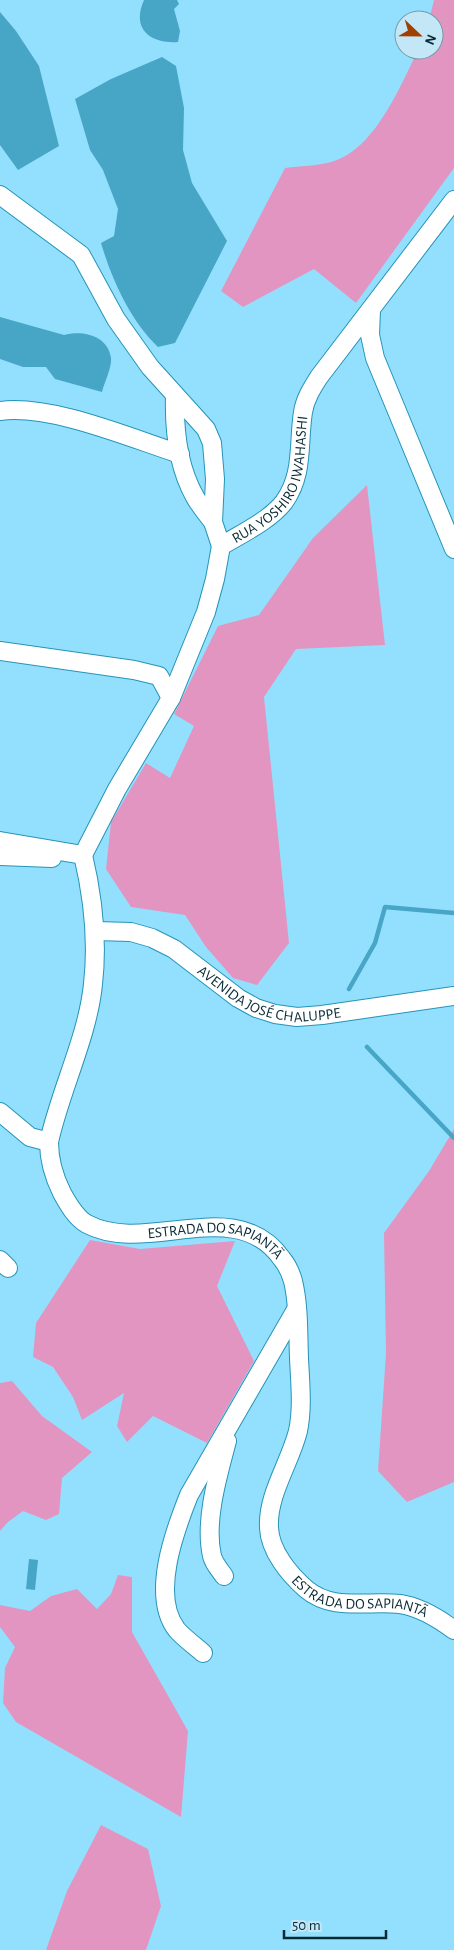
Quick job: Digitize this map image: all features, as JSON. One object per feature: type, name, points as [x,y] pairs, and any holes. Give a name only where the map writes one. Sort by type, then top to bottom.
[{"type":"street","points":[[0,195],[81,255],[116,319],[150,367],[206,429],[212,443],[215,479],[213,522],[220,546]]},
{"type":"street","name":"RUA YOSHIRO IWAHASHI","points":[[83,855],[109,804],[171,698],[206,612],[215,579],[220,546],[262,521],[283,503],[293,486],[300,464],[303,413],[308,396],[319,377],[452,207]]},
{"type":"street","points":[[371,310],[370,335],[380,372],[454,549]]},
{"type":"street","points":[[175,396],[174,424],[186,479],[196,498],[213,522]]},
{"type":"street","points":[[0,411],[14,409],[48,412],[180,454]]},
{"type":"street","points":[[0,651],[134,670],[159,676],[171,698]]},
{"type":"street","points":[[0,841],[83,855]]},
{"type":"street","points":[[0,856],[55,858],[83,855]]},
{"type":"street","name":"ESTRADA DO SAPIANTÃ","points":[[83,855],[93,897],[95,931],[93,985],[81,1037],[49,1142],[49,1153],[57,1182],[69,1207],[86,1224],[125,1234],[223,1227],[244,1230],[268,1243],[282,1259],[293,1279],[297,1308],[301,1409],[292,1449],[270,1509],[269,1528],[272,1544],[282,1563],[306,1589],[321,1599],[339,1603],[399,1604],[439,1619],[454,1630]]},
{"type":"street","name":"AVENIDA JOSÉ CHALUPPE","points":[[95,931],[131,932],[152,938],[174,949],[238,998],[256,1008],[275,1014],[297,1017],[322,1015],[454,996]]},
{"type":"street","points":[[0,1112],[30,1137],[49,1142]]},
{"type":"street","points":[[203,1653],[176,1629],[169,1611],[166,1564],[177,1525],[189,1495],[297,1308]]},
{"type":"street","points":[[224,1576],[212,1557],[211,1536],[214,1493],[232,1421]]},
{"type":"shaded area","points":[[434,0],[454,0],[454,168],[356,303],[314,269],[243,307],[221,291],[285,168],[331,162],[346,156],[360,145],[384,116],[413,60],[444,60],[444,10],[432,10]]},
{"type":"shaded area","points":[[367,485],[385,645],[296,649],[264,697],[289,943],[257,985],[233,978],[206,947],[185,915],[131,907],[106,869],[111,822],[146,763],[170,778],[194,726],[174,714],[218,626],[259,615],[313,538]]},
{"type":"shaded area","points":[[454,1129],[454,1482],[407,1502],[378,1471],[386,1353],[384,1233],[429,1171]]},
{"type":"shaded area","points":[[90,1240],[140,1249],[235,1241],[217,1286],[254,1361],[207,1443],[153,1416],[127,1442],[117,1426],[124,1393],[82,1420],[73,1397],[53,1367],[33,1357],[36,1323]]},
{"type":"shaded area","points":[[12,1381],[42,1416],[92,1452],[62,1478],[59,1514],[46,1520],[23,1511],[8,1522],[0,1531],[0,1383]]},
{"type":"shaded area","points":[[118,1575],[132,1577],[132,1632],[188,1731],[181,1817],[16,1722],[3,1703],[5,1668],[15,1647],[0,1627],[0,1605],[30,1611],[51,1596],[77,1589],[97,1609],[111,1594]]},
{"type":"shaded area","points":[[101,1825],[148,1849],[161,1906],[146,1950],[46,1950],[67,1891]]},
{"type":"water","points":[[144,0],[177,0],[179,4],[174,9],[180,31],[178,42],[159,40],[146,33],[140,19]]},
{"type":"water","points":[[0,12],[16,31],[39,66],[59,146],[18,170],[0,145]]},
{"type":"water","points":[[162,57],[176,66],[184,108],[183,150],[192,183],[227,241],[175,343],[158,347],[139,325],[123,299],[105,257],[101,243],[114,236],[118,209],[103,170],[90,150],[75,99],[111,79]]},
{"type":"water","points":[[0,317],[64,335],[79,333],[100,339],[109,350],[111,358],[102,392],[55,379],[46,367],[23,367],[0,359]]},
{"type":"water","points":[[29,1559],[38,1560],[35,1590],[26,1589]]},
{"type":"waterway","points":[[349,989],[375,943],[385,907],[454,913]]},
{"type":"waterway","points":[[367,1047],[454,1138]]}]
